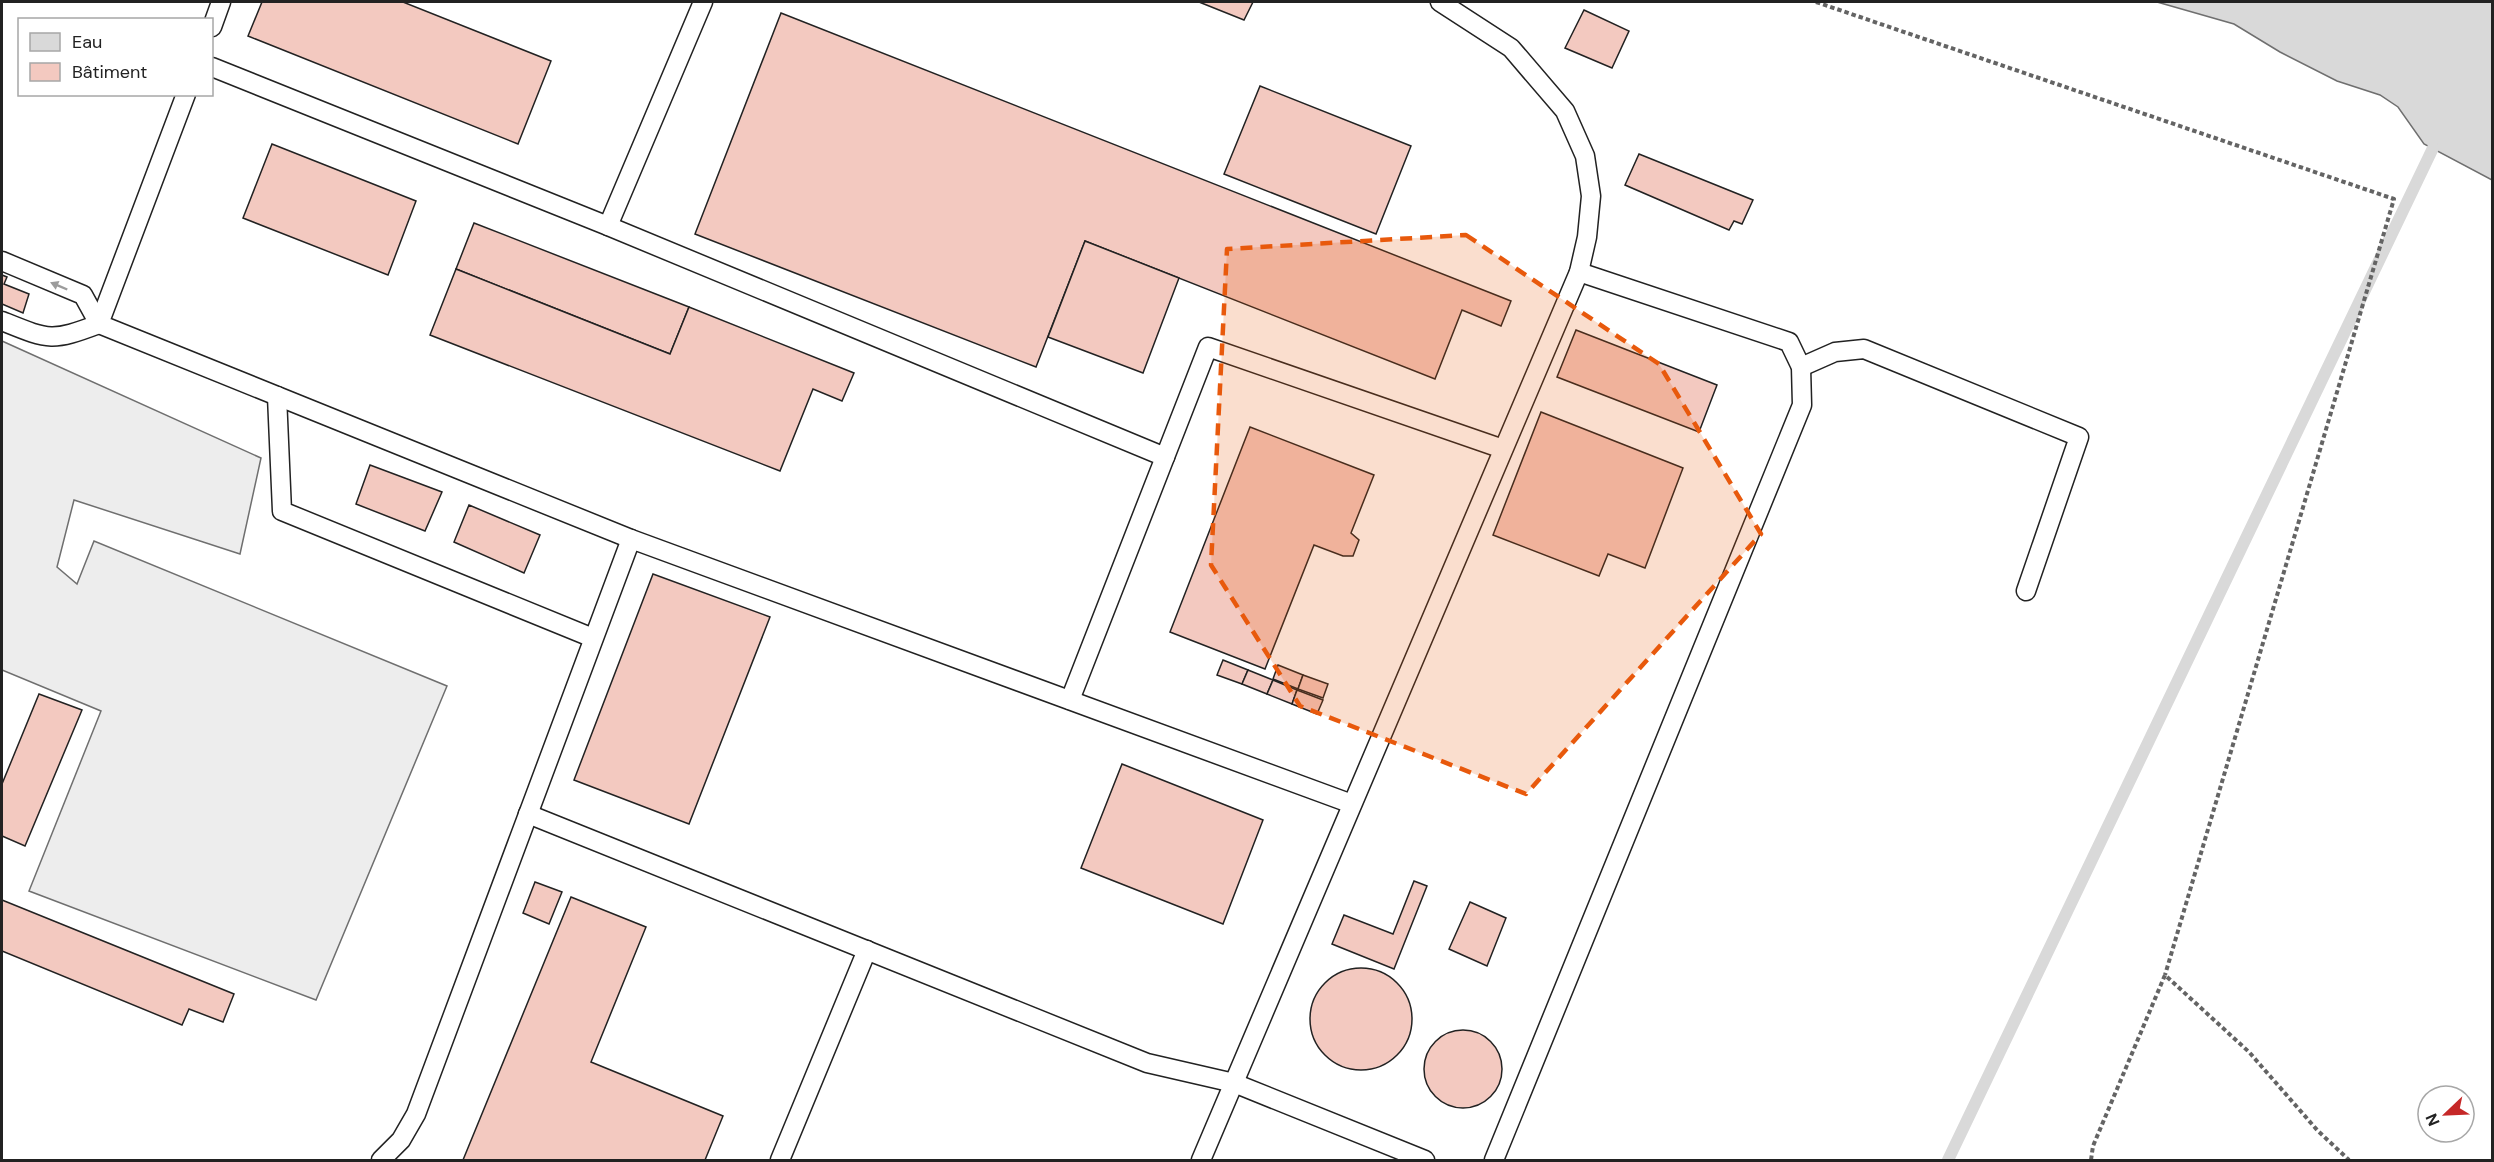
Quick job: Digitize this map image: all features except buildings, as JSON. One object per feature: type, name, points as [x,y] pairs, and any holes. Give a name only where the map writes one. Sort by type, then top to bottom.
[{"type":"lane","points":[[213,24],[221,2]]},
{"type":"lane","points":[[608,226],[703,2]]},
{"type":"lane","points":[[1201,1161],[1579,272],[1587,237],[1591,196],[1585,156],[1565,111],[1511,48],[1440,2]]},
{"type":"lane","points":[[213,67],[608,226],[1165,457]]},
{"type":"lane","points":[[2,321],[42,337],[64,337],[99,324],[185,96]]},
{"type":"lane","points":[[2,261],[83,295],[99,324],[631,539],[1352,804]]},
{"type":"lane","points":[[1494,1161],[1802,405],[1802,367],[1789,342],[1579,272]]},
{"type":"lane","points":[[1070,700],[1208,347],[1503,449]]},
{"type":"lane","points":[[1802,367],[1835,352],[1864,349],[2079,437],[2026,591]]},
{"type":"lane","points":[[277,396],[282,511],[593,638]]},
{"type":"lane","points":[[381,1161],[401,1140],[416,1114],[631,539]]},
{"type":"lane","points":[[528,814],[1147,1063],[1234,1083],[1425,1161]]},
{"type":"lane","points":[[780,1161],[867,950]]},
{"type":"path","points":[[1816,2],[2394,199],[2164,975],[2093,1146],[2091,1161]]},
{"type":"path","points":[[2164,975],[2249,1052],[2318,1131],[2349,1161]]},
{"type":"highlighted area","points":[[1466,235],[1659,364],[1761,534],[1526,794],[1300,706],[1211,565],[1227,249]]},
{"type":"shaded area","points":[[2,341],[261,458],[240,554],[74,500],[57,567],[77,584],[94,541],[447,686],[316,1000],[29,891],[101,711],[2,670]]},
{"type":"water","points":[[2157,2],[2492,2],[2492,180],[2424,144],[2398,107],[2380,95],[2337,81],[2280,52],[2234,24]]},
{"type":"waterway","points":[[1948,1160],[2433,148]]}]
